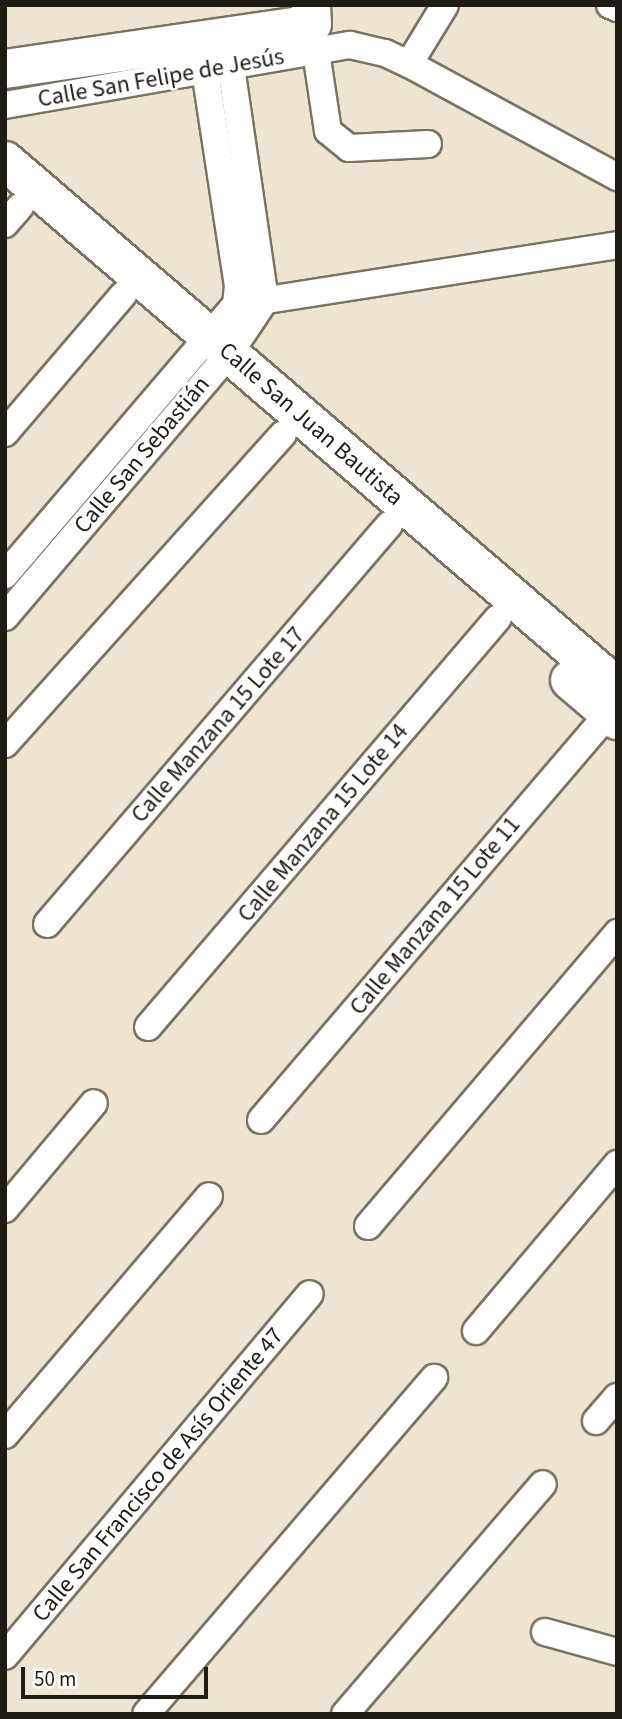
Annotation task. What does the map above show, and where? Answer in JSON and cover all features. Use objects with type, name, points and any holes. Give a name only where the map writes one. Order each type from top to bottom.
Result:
[{"type":"main road","name":"Calle San Felipe de Jesús","points":[[5,69],[215,55],[313,26]]},
{"type":"main road","name":"Calle San Juan Bautista","points":[[5,161],[209,354],[614,707]]},
{"type":"main road","name":"Calle San Juan Bautista","points":[[10,209],[123,295],[209,354],[283,435],[498,618],[614,707]]},
{"type":"street","points":[[409,64],[445,5]]},
{"type":"street","points":[[610,5],[617,8]]},
{"type":"street","points":[[313,26],[349,45],[385,52],[617,177]]},
{"type":"street","points":[[313,26],[328,131],[349,148],[428,144]]},
{"type":"street","points":[[215,55],[265,300]]},
{"type":"street","points":[[215,55],[238,286],[236,305],[617,245]]},
{"type":"street","name":"Calle San Felipe de Jesús","points":[[5,105],[215,55]]},
{"type":"street","points":[[5,433],[123,295]]},
{"type":"street","name":"Calle San Sebastián","points":[[5,575],[209,354],[265,300]]},
{"type":"street","name":"Calle San Sebastián","points":[[5,617],[209,354],[236,305]]},
{"type":"street","points":[[5,744],[283,435]]},
{"type":"street","name":"Calle Manzana 15 Lote 17","points":[[47,924],[389,525]]},
{"type":"street","name":"Calle Manzana 15 Lote 14","points":[[148,1027],[498,618]]},
{"type":"street","name":"Calle Manzana 15 Lote 11","points":[[261,1120],[614,707]]},
{"type":"street","points":[[368,1226],[617,933]]},
{"type":"street","points":[[5,1209],[94,1103]]},
{"type":"street","points":[[476,1331],[617,1164]]},
{"type":"street","points":[[5,1435],[209,1196]]},
{"type":"street","name":"Calle San Francisco de Asís Oriente 47","points":[[5,1656],[310,1294]]},
{"type":"street","points":[[146,1714],[434,1378]]},
{"type":"street","points":[[596,1422],[617,1396]]},
{"type":"street","points":[[345,1714],[543,1484]]},
{"type":"street","points":[[545,1632],[617,1652]]}]
